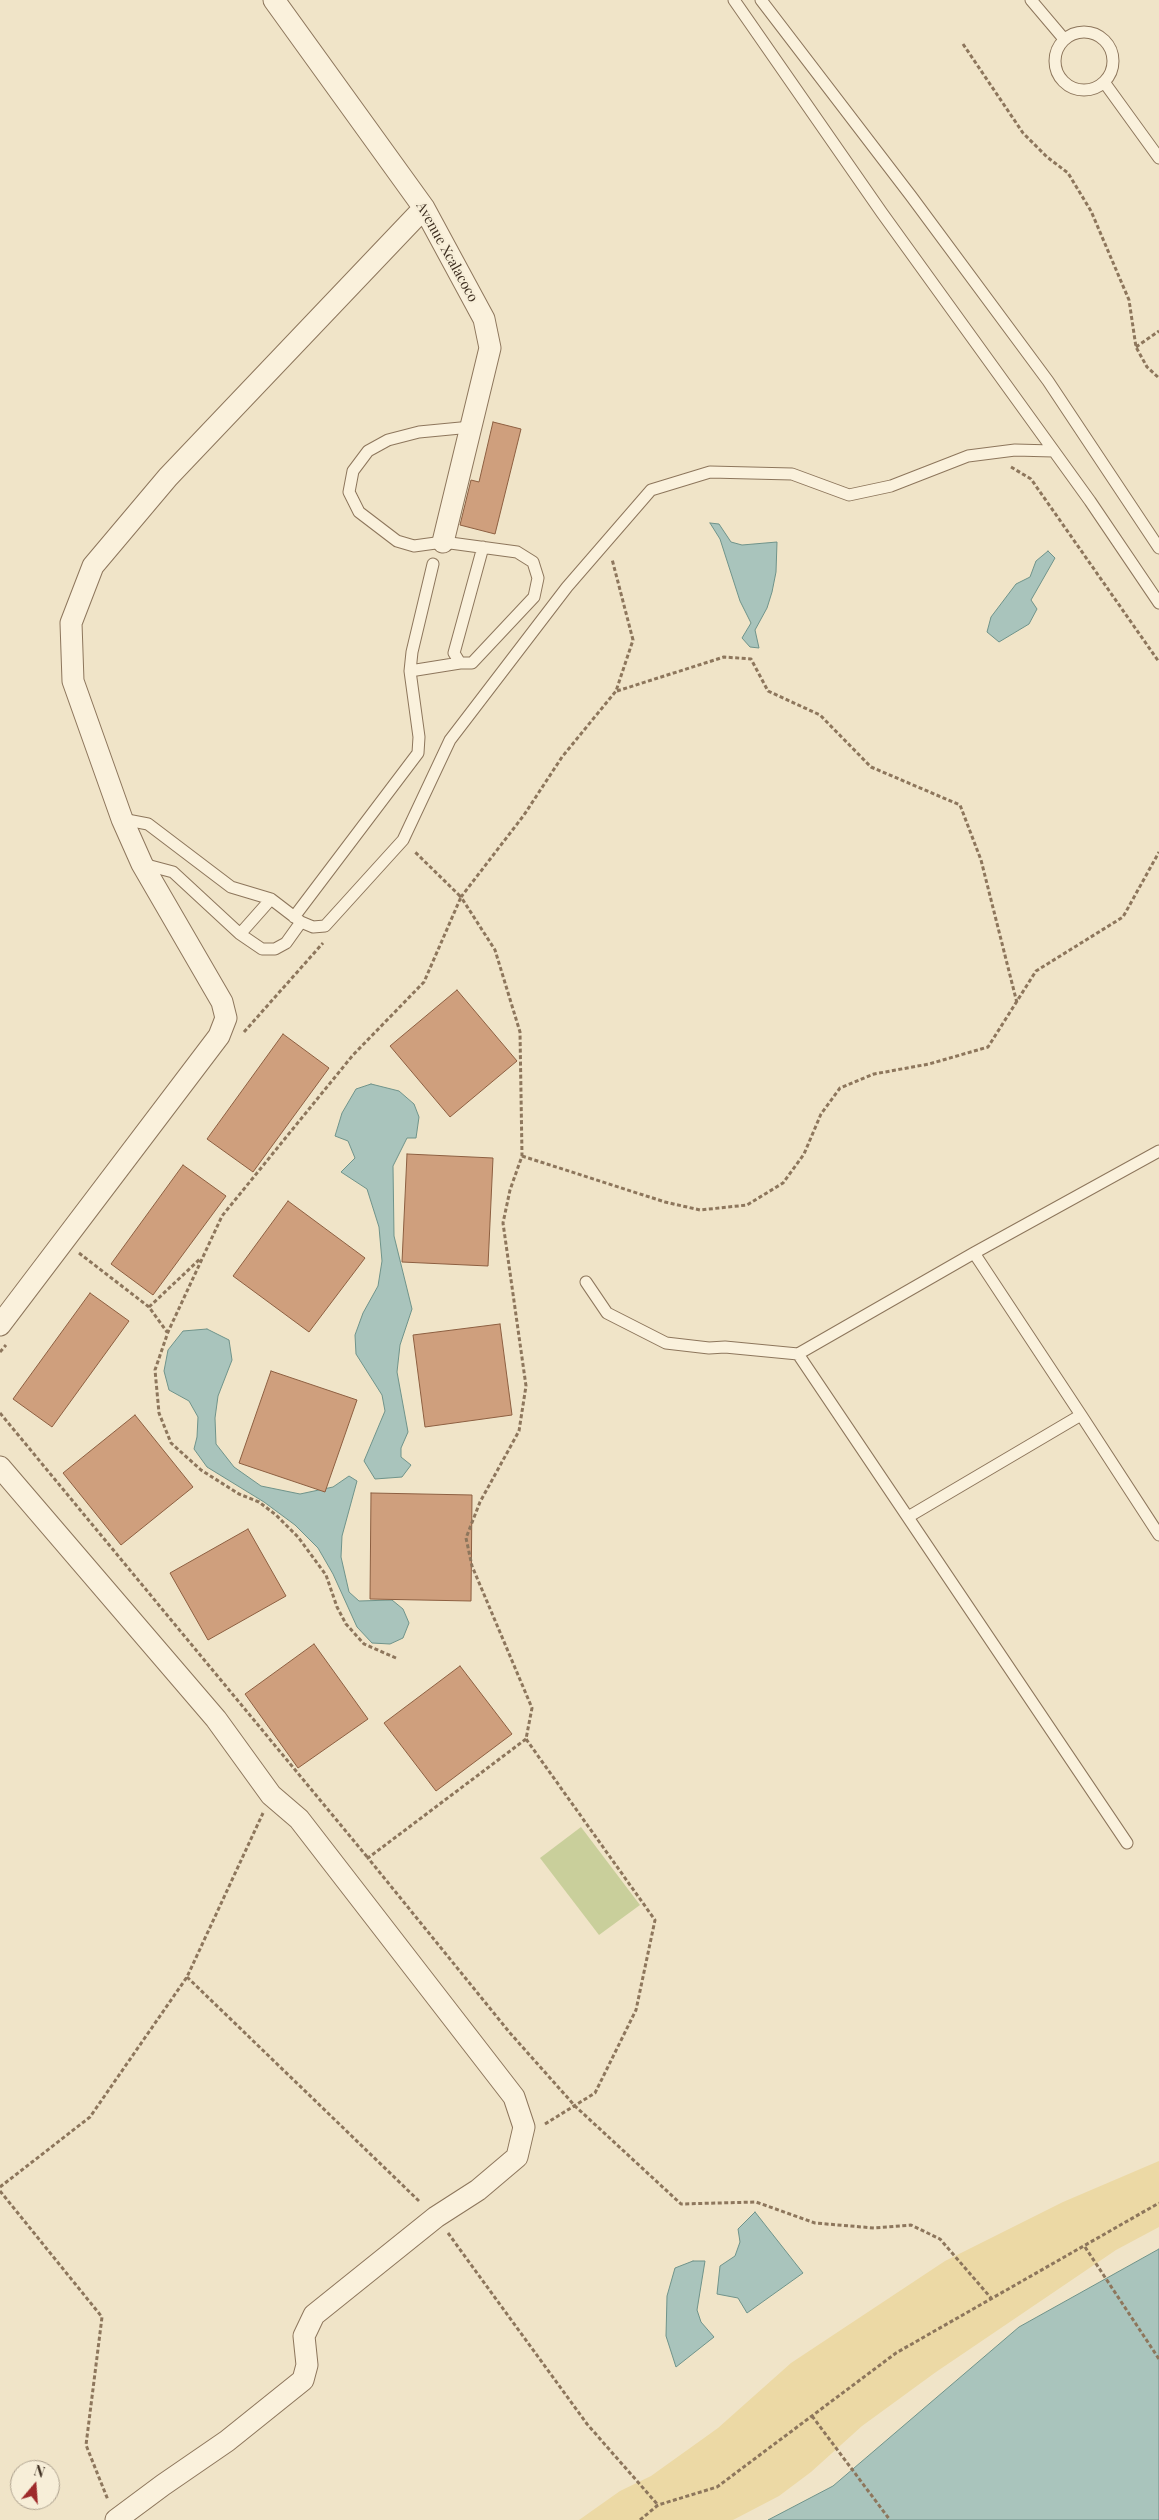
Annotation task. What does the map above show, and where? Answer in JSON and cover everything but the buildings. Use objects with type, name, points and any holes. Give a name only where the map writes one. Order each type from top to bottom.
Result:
[{"type":"street","name":"Avenue Xcalacoco","points":[[274,0],[424,208],[484,319],[490,348],[443,542]]},
{"type":"street","points":[[0,1324],[219,1036],[226,1018],[222,1002],[142,864],[122,819],[73,680],[71,623],[93,566],[168,477],[424,208]]},
{"type":"street","points":[[0,1467],[216,1719],[272,1794],[299,1819],[514,2097],[524,2127],[517,2157],[478,2190],[436,2217],[314,2315],[304,2336],[307,2365],[302,2380],[227,2441],[116,2520]]},
{"type":"lane","points":[[734,0],[1159,603]]},
{"type":"lane","points":[[761,0],[911,196],[1042,374],[1159,548]]},
{"type":"lane","points":[[1031,0],[1064,39]]},
{"type":"lane","points":[[1080,32],[1098,35],[1106,40],[1111,48],[1113,66],[1104,82],[1097,87],[1079,89],[1062,81],[1057,73],[1055,55],[1064,39],[1080,32]]},
{"type":"lane","points":[[1104,82],[1159,158]]},
{"type":"lane","points":[[410,671],[460,663],[472,663],[534,597],[538,578],[532,562],[517,552],[443,542],[414,546],[397,541],[358,512],[349,492],[353,471],[368,451],[388,440],[419,432],[471,427]]},
{"type":"lane","points":[[122,819],[148,824],[231,887],[271,899],[298,919],[313,927],[325,926],[403,840],[450,740],[567,587],[651,490],[710,472],[792,474],[849,495],[891,486],[968,456],[1015,450],[1053,451]]},
{"type":"lane","points":[[460,663],[454,653],[483,547]]},
{"type":"lane","points":[[142,864],[174,872],[240,934],[262,949],[275,950],[286,943],[298,919],[418,753],[419,737],[410,671],[412,652],[432,564]]},
{"type":"lane","points":[[240,934],[271,899]]},
{"type":"lane","points":[[586,1282],[607,1313],[666,1342],[709,1348],[725,1347],[798,1354],[974,1253],[1159,1151]]},
{"type":"lane","points":[[974,1253],[1159,1535]]},
{"type":"lane","points":[[798,1354],[1127,1843]]},
{"type":"lane","points":[[908,1517],[1081,1415]]},
{"type":"path","points":[[963,44],[1023,133],[1047,157],[1068,173],[1091,211],[1128,300],[1136,347],[1147,367],[1159,378]]},
{"type":"path","points":[[1136,347],[1159,331]]},
{"type":"path","points":[[1009,466],[1031,479],[1159,662]]},
{"type":"path","points":[[396,1658],[364,1644],[346,1624],[337,1607],[326,1575],[298,1537],[276,1515],[259,1502],[239,1494],[200,1470],[172,1442],[158,1413],[155,1370],[168,1332],[222,1216],[352,1055],[424,982],[461,896],[524,815],[562,757],[616,691],[633,640],[612,557]]},
{"type":"path","points":[[616,691],[724,657],[751,659],[768,691],[820,715],[871,767],[960,805],[981,860],[1017,1003]]},
{"type":"path","points":[[368,1858],[526,1738],[532,1708],[472,1566],[466,1538],[480,1502],[519,1431],[526,1386],[503,1223],[510,1190],[522,1156],[520,1032],[495,950],[461,896],[409,845]]},
{"type":"path","points":[[522,1156],[700,1210],[747,1206],[783,1183],[804,1154],[821,1114],[840,1088],[874,1074],[929,1064],[988,1047],[1036,971],[1123,917],[1159,852]]},
{"type":"path","points":[[76,1251],[149,1307],[168,1332]]},
{"type":"path","points":[[149,1307],[203,1257]]},
{"type":"path","points":[[0,1413],[368,1858],[510,2033],[575,2106],[681,2204],[756,2202],[815,2223],[874,2228],[911,2225],[940,2239],[991,2298]]},
{"type":"path","points":[[524,2127],[549,2123],[595,2094],[636,2010],[655,1920],[526,1738]]},
{"type":"path","points":[[0,2187],[90,2117],[187,1978],[272,1794]]},
{"type":"path","points":[[187,1978],[436,2217],[587,2424],[658,2505]]},
{"type":"path","points":[[0,2191],[102,2317],[86,2445],[116,2520]]},
{"type":"path","points":[[640,2520],[658,2505],[717,2487],[896,2353],[1085,2247],[1159,2203]]},
{"type":"path","points":[[1085,2247],[1159,2359]]},
{"type":"path","points":[[812,2416],[890,2520]]},
{"type":"green space","points":[[581,1827],[640,1905],[599,1935],[540,1858]]},
{"type":"sand","points":[[1159,2161],[1159,2227],[1116,2250],[936,2372],[862,2426],[811,2472],[779,2496],[733,2520],[579,2520],[620,2491],[651,2476],[718,2428],[791,2363],[945,2261],[1063,2202]]},
{"type":"water","points":[[710,523],[719,524],[731,542],[742,545],[777,542],[776,572],[772,592],[767,608],[755,630],[759,648],[750,647],[742,638],[751,623],[740,601],[720,539]]},
{"type":"water","points":[[1048,551],[1055,558],[1031,600],[1037,609],[1029,624],[999,642],[987,632],[991,617],[1016,584],[1030,577],[1036,561]]},
{"type":"water","points":[[371,1084],[399,1091],[414,1104],[419,1117],[416,1138],[407,1138],[393,1166],[394,1236],[412,1309],[400,1345],[397,1372],[408,1432],[401,1448],[401,1457],[411,1465],[402,1477],[375,1479],[364,1461],[385,1411],[382,1395],[356,1354],[355,1335],[363,1313],[378,1286],[382,1261],[379,1227],[367,1189],[341,1172],[355,1158],[348,1141],[335,1136],[342,1113],[356,1089]]},
{"type":"water","points":[[207,1329],[229,1340],[232,1360],[218,1396],[215,1418],[216,1444],[234,1467],[261,1486],[300,1494],[333,1487],[349,1476],[357,1481],[342,1536],[341,1557],[349,1592],[359,1601],[392,1600],[403,1609],[409,1623],[403,1638],[390,1644],[372,1643],[357,1627],[333,1574],[318,1548],[295,1525],[264,1502],[207,1467],[194,1449],[198,1417],[189,1401],[169,1390],[164,1371],[168,1350],[183,1331]]},
{"type":"water","points":[[755,2212],[803,2273],[747,2313],[738,2298],[717,2294],[720,2266],[735,2256],[740,2242],[738,2229]]},
{"type":"water","points":[[1159,2249],[1159,2520],[768,2520],[833,2486],[1019,2327]]},
{"type":"water","points":[[693,2261],[705,2261],[697,2310],[701,2322],[714,2337],[676,2367],[666,2336],[667,2296],[675,2268]]}]
